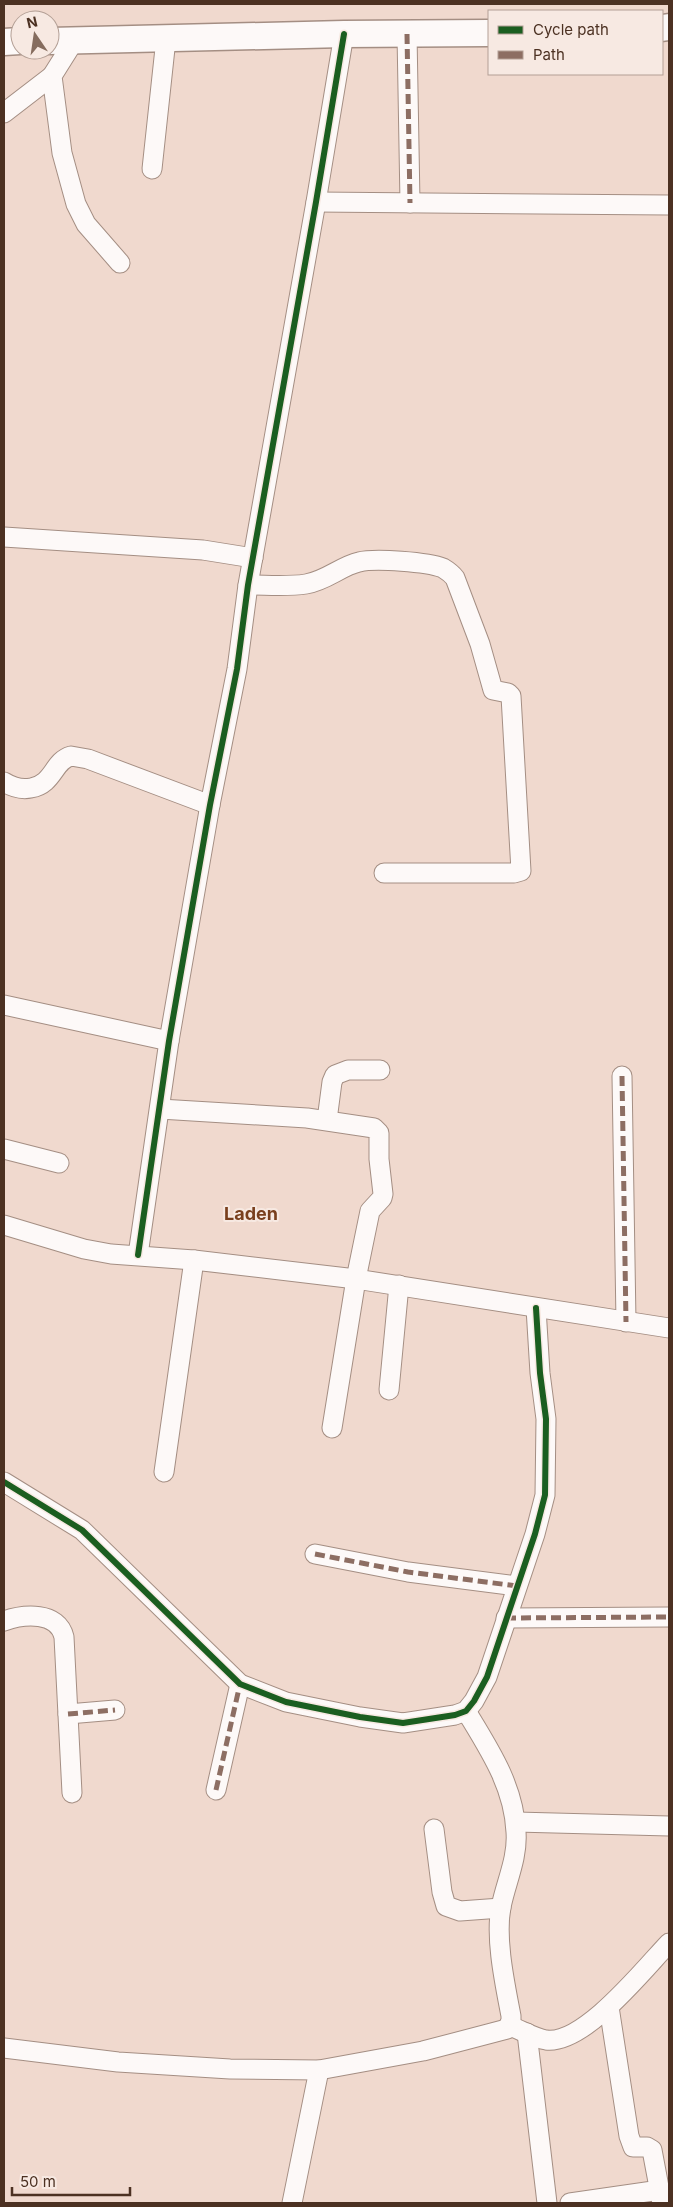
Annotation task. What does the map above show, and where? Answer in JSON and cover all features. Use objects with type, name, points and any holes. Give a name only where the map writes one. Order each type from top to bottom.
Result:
[{"type":"main road","points":[[62,41],[344,34],[488,33]]},
{"type":"street","points":[[138,1255],[169,1040],[210,805],[237,669],[248,585],[344,34]]},
{"type":"street","points":[[407,34],[410,203]]},
{"type":"street","points":[[152,169],[166,39]]},
{"type":"street","points":[[62,41],[52,76],[62,154],[76,204],[86,224],[120,263]]},
{"type":"street","points":[[4,113],[52,76]]},
{"type":"street","points":[[316,202],[669,205]]},
{"type":"street","points":[[4,537],[203,550],[254,558]]},
{"type":"street","points":[[248,585],[306,584],[320,580],[354,563],[368,561],[385,560],[441,567],[450,572],[455,578],[480,644],[493,690],[508,693],[511,696],[521,871],[514,874],[384,873]]},
{"type":"street","points":[[4,782],[10,786],[26,789],[44,784],[62,761],[71,756],[88,759],[210,805]]},
{"type":"street","points":[[4,1006],[169,1040]]},
{"type":"street","points":[[327,1120],[332,1082],[335,1075],[348,1070],[380,1070]]},
{"type":"street","points":[[622,1076],[626,1322]]},
{"type":"street","points":[[160,1109],[327,1120],[374,1128],[380,1136],[379,1159],[383,1194],[370,1210],[356,1279],[332,1428]]},
{"type":"street","points":[[4,1149],[59,1163]]},
{"type":"street","points":[[4,1225],[84,1249],[111,1254],[194,1260],[356,1279],[669,1328]]},
{"type":"street","points":[[164,1472],[194,1260]]},
{"type":"street","points":[[389,1390],[399,1286]]},
{"type":"street","points":[[4,1482],[82,1530],[240,1684],[286,1702],[360,1717],[403,1723],[455,1715],[466,1711],[474,1701],[487,1676],[535,1534],[545,1495],[546,1419],[540,1373],[536,1308]]},
{"type":"street","points":[[315,1554],[408,1572],[517,1586]]},
{"type":"street","points":[[4,1621],[37,1616],[50,1619],[61,1629],[64,1637],[72,1793]]},
{"type":"street","points":[[506,1618],[669,1617]]},
{"type":"street","points":[[216,1790],[240,1684]]},
{"type":"street","points":[[68,1714],[115,1710]]},
{"type":"street","points":[[466,1711],[504,1776],[516,1822],[517,1835],[513,1862],[500,1908],[500,1943],[504,1982],[511,2016],[510,2026]]},
{"type":"street","points":[[516,1822],[669,1826]]},
{"type":"street","points":[[434,1829],[442,1892],[446,1906],[460,1911],[500,1908]]},
{"type":"street","points":[[510,2026],[546,2040],[567,2036],[609,2006],[669,1943]]},
{"type":"street","points":[[570,2203],[661,2196],[652,2150],[647,2147],[633,2147],[629,2136],[609,2006]]},
{"type":"street","points":[[4,2048],[118,2062],[230,2070],[319,2070],[423,2051],[502,2031],[510,2026]]},
{"type":"street","points":[[527,2033],[547,2203]]},
{"type":"street","points":[[292,2203],[319,2070]]},
{"type":"marked path","points":[[407,34],[410,203]]},
{"type":"marked path","points":[[622,1076],[626,1322]]},
{"type":"marked path","points":[[315,1554],[408,1572],[517,1586]]},
{"type":"marked path","points":[[506,1618],[669,1617]]},
{"type":"marked path","points":[[216,1790],[240,1684]]},
{"type":"marked path","points":[[68,1714],[115,1710]]},
{"type":"cycle path","points":[[138,1255],[169,1041],[210,805],[237,669],[248,585],[344,34]]},
{"type":"cycle path","points":[[4,1482],[82,1530],[240,1684],[286,1702],[360,1717],[403,1723],[455,1715],[466,1711],[474,1701],[487,1677],[535,1534],[545,1495],[546,1419],[540,1373],[536,1308]]},
{"type":"district","name":"Laden","points":[[251,1213]]}]
